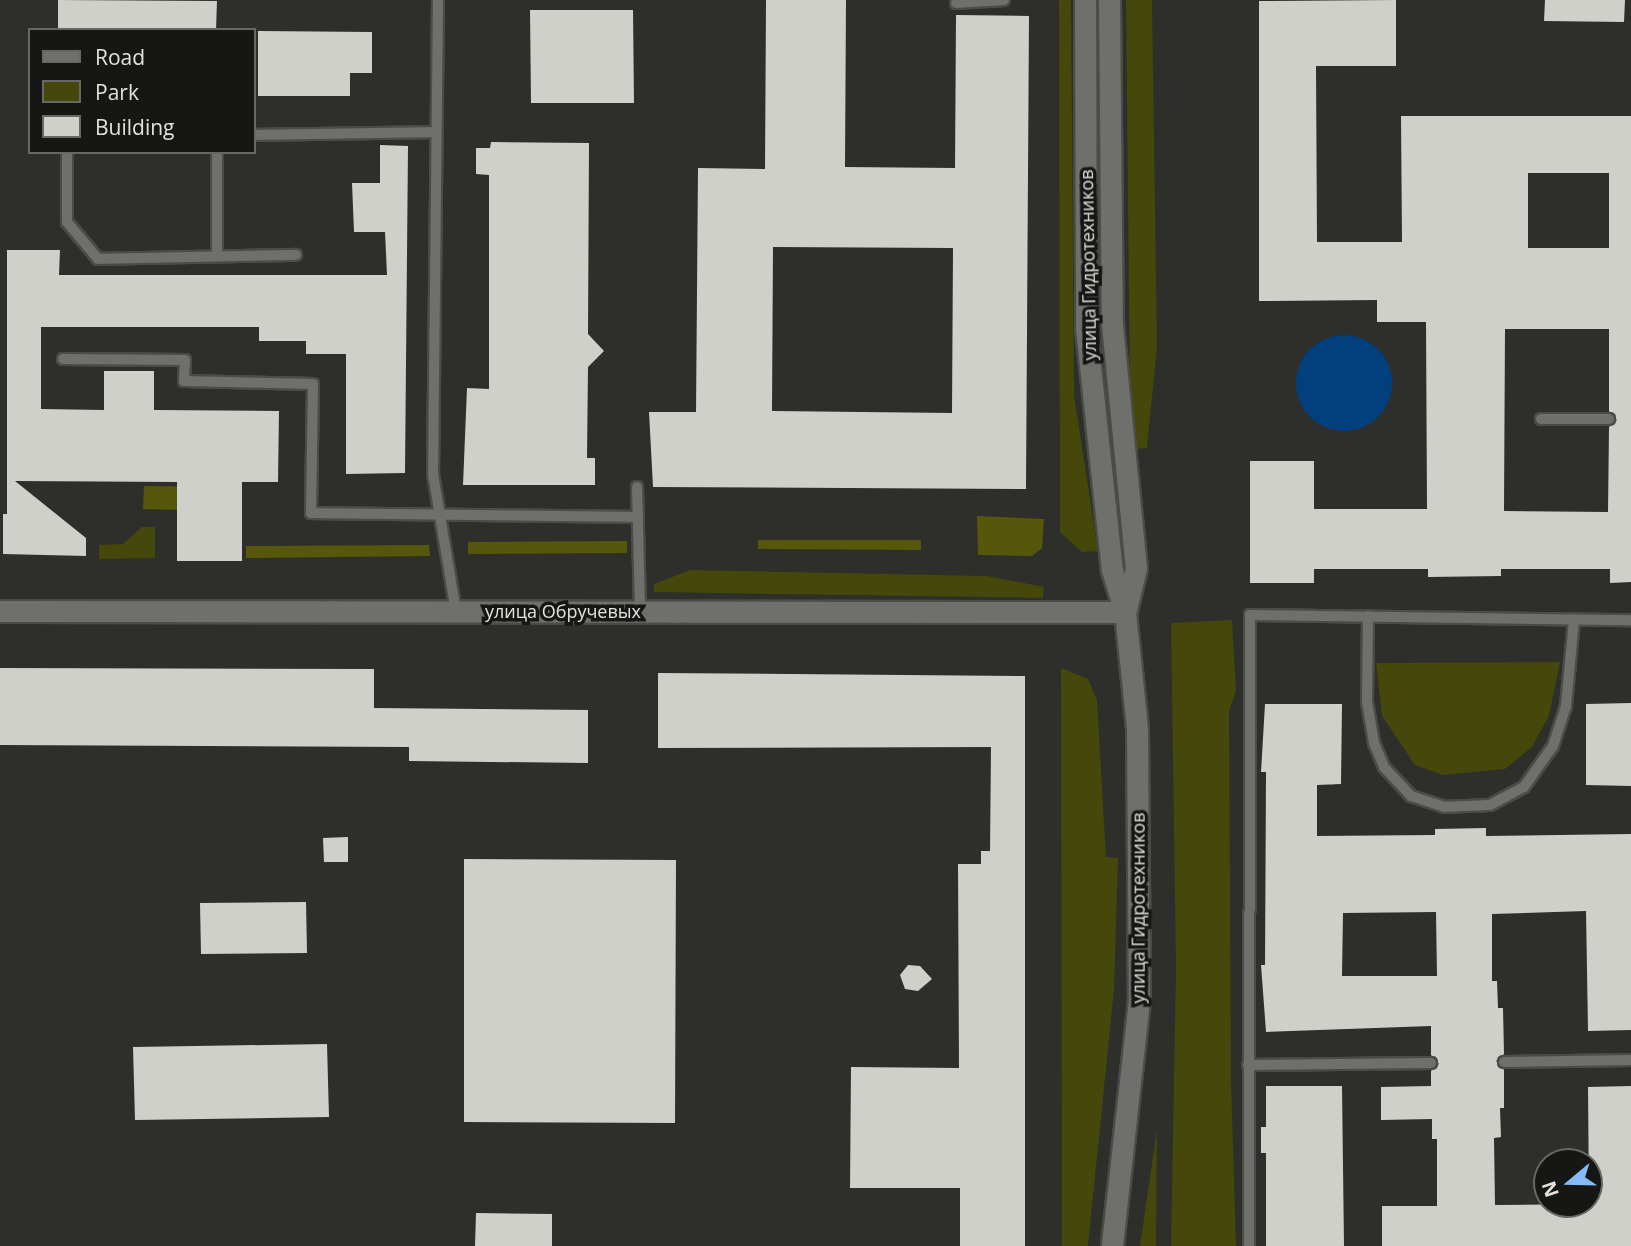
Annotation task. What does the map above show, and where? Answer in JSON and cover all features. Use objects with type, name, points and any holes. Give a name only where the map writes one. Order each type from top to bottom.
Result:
[{"type":"street","name":"улица Гидротехников","points":[[1085,0],[1086,328],[1112,570],[1125,612],[1137,729],[1141,947],[1112,1246]]},
{"type":"street","name":"улица Гидротехников","points":[[1109,0],[1112,324],[1136,568],[1125,612]]},
{"type":"street","name":"улица Обручевых","points":[[0,611],[1125,612]]},
{"type":"lane","points":[[438,0],[433,474],[456,611]]},
{"type":"lane","points":[[956,3],[1004,0]]},
{"type":"lane","points":[[256,135],[436,132]]},
{"type":"lane","points":[[67,154],[67,222],[98,260],[296,255]]},
{"type":"lane","points":[[217,154],[217,256]]},
{"type":"lane","points":[[63,359],[185,359],[184,381],[313,384],[311,513],[638,517]]},
{"type":"lane","points":[[1541,419],[1609,418]]},
{"type":"lane","points":[[638,487],[640,610]]},
{"type":"lane","points":[[1249,1246],[1250,615],[1631,620]]},
{"type":"lane","points":[[1368,616],[1367,702],[1374,743],[1384,768],[1411,796],[1444,807],[1490,805],[1524,787],[1553,746],[1566,706],[1574,619]]},
{"type":"lane","points":[[1504,1062],[1631,1060]]},
{"type":"lane","points":[[1248,1065],[1431,1063]]},
{"type":"green space","points":[[1059,0],[1071,0],[1074,395],[1098,551],[1082,552],[1060,532]]},
{"type":"green space","points":[[1126,0],[1152,0],[1157,348],[1147,448],[1135,449],[1130,401]]},
{"type":"green space","points":[[142,527],[155,527],[155,558],[99,559],[99,545],[123,544]]},
{"type":"green space","points":[[690,570],[987,576],[1044,587],[1043,598],[654,592],[654,584]]},
{"type":"green space","points":[[1232,620],[1236,691],[1229,711],[1231,1081],[1236,1246],[1171,1246],[1176,967],[1171,623]]},
{"type":"green space","points":[[1560,662],[1549,716],[1532,747],[1505,769],[1443,775],[1415,765],[1382,716],[1376,663]]},
{"type":"green space","points":[[1061,668],[1088,679],[1097,700],[1106,857],[1118,858],[1114,989],[1088,1246],[1062,1246]]},
{"type":"green space","points":[[1157,1129],[1156,1246],[1140,1246]]},
{"type":"shaded area","points":[[144,486],[223,487],[222,511],[143,509]]},
{"type":"shaded area","points":[[977,516],[1044,519],[1042,548],[1032,556],[978,555]]},
{"type":"shaded area","points":[[758,540],[921,540],[921,550],[758,549]]},
{"type":"shaded area","points":[[627,541],[627,553],[468,554],[468,542]]},
{"type":"shaded area","points":[[429,545],[430,556],[246,558],[246,546]]},
{"type":"water","points":[[1344,335],[1362,339],[1378,349],[1388,365],[1392,383],[1388,401],[1378,417],[1362,427],[1344,431],[1326,427],[1310,417],[1300,401],[1296,383],[1300,365],[1310,349],[1326,339]]},
{"type":"building","points":[[58,0],[217,1],[216,28],[58,28]]},
{"type":"building","points":[[766,0],[846,0],[845,167],[955,168],[956,15],[1029,16],[1026,489],[653,487],[649,412],[696,412],[698,168],[765,169]],"holes":[[[773,247],[953,248],[952,413],[772,411]]]},
{"type":"building","points":[[1396,0],[1396,66],[1316,66],[1317,242],[1402,242],[1401,116],[1631,116],[1631,582],[1610,583],[1610,569],[1501,569],[1501,576],[1428,577],[1428,569],[1314,569],[1314,583],[1250,583],[1250,461],[1314,461],[1314,509],[1427,509],[1426,322],[1377,322],[1377,300],[1259,301],[1259,1]],"holes":[[[1528,173],[1609,173],[1609,248],[1528,248]],[[1505,329],[1609,329],[1609,411],[1617,420],[1609,427],[1608,512],[1504,511]]]},
{"type":"building","points":[[1545,0],[1625,0],[1624,22],[1544,21]]},
{"type":"building","points":[[530,10],[633,10],[634,103],[531,103]]},
{"type":"building","points":[[258,31],[372,32],[372,73],[350,73],[350,96],[258,96]]},
{"type":"building","points":[[491,142],[589,143],[588,334],[604,351],[588,367],[587,458],[595,458],[595,485],[463,485],[467,388],[489,389],[489,175],[476,174],[476,148],[490,148]]},
{"type":"building","points":[[380,145],[408,146],[405,473],[346,474],[346,354],[306,354],[306,341],[259,341],[259,327],[41,327],[41,409],[104,410],[104,371],[154,371],[154,410],[279,411],[278,482],[242,482],[242,561],[177,561],[177,482],[15,481],[86,538],[86,556],[3,554],[3,514],[7,514],[7,250],[60,250],[59,275],[387,275],[385,232],[354,232],[352,183],[380,183]]},
{"type":"building","points":[[0,668],[374,669],[374,708],[588,710],[588,763],[409,761],[409,747],[0,745]]},
{"type":"building","points":[[658,673],[1025,676],[1025,1246],[960,1246],[960,1188],[850,1188],[851,1067],[959,1068],[958,864],[981,864],[981,851],[990,851],[991,747],[658,748]]},
{"type":"building","points":[[1631,703],[1631,786],[1586,785],[1586,704]]},
{"type":"building","points":[[1265,704],[1342,704],[1341,784],[1317,785],[1317,836],[1435,835],[1435,829],[1486,828],[1486,836],[1631,834],[1631,1030],[1588,1031],[1586,911],[1492,914],[1492,981],[1497,981],[1498,1008],[1503,1008],[1504,1054],[1496,1061],[1504,1070],[1504,1108],[1500,1108],[1501,1137],[1494,1138],[1495,1205],[1533,1205],[1533,1218],[1603,1218],[1603,1148],[1589,1148],[1588,1087],[1631,1086],[1631,1246],[1382,1246],[1382,1206],[1437,1206],[1437,1139],[1432,1139],[1432,1119],[1381,1120],[1381,1087],[1431,1086],[1431,1071],[1439,1064],[1431,1055],[1431,1026],[1266,1032],[1261,965],[1265,965],[1266,772],[1261,772]],"holes":[[[1436,912],[1437,976],[1342,976],[1343,913]]]},
{"type":"building","points":[[348,837],[348,862],[324,862],[323,838]]},
{"type":"building","points":[[464,859],[676,860],[675,1123],[464,1122]]},
{"type":"building","points":[[306,902],[307,953],[201,954],[200,903]]},
{"type":"building","points":[[908,965],[920,966],[932,979],[918,991],[905,989],[900,975]]},
{"type":"building","points":[[327,1044],[329,1117],[135,1120],[133,1047]]},
{"type":"building","points":[[1266,1086],[1342,1086],[1344,1246],[1266,1246],[1266,1153],[1261,1153],[1261,1127],[1266,1127]]},
{"type":"building","points":[[476,1213],[552,1214],[552,1246],[475,1246]]}]
